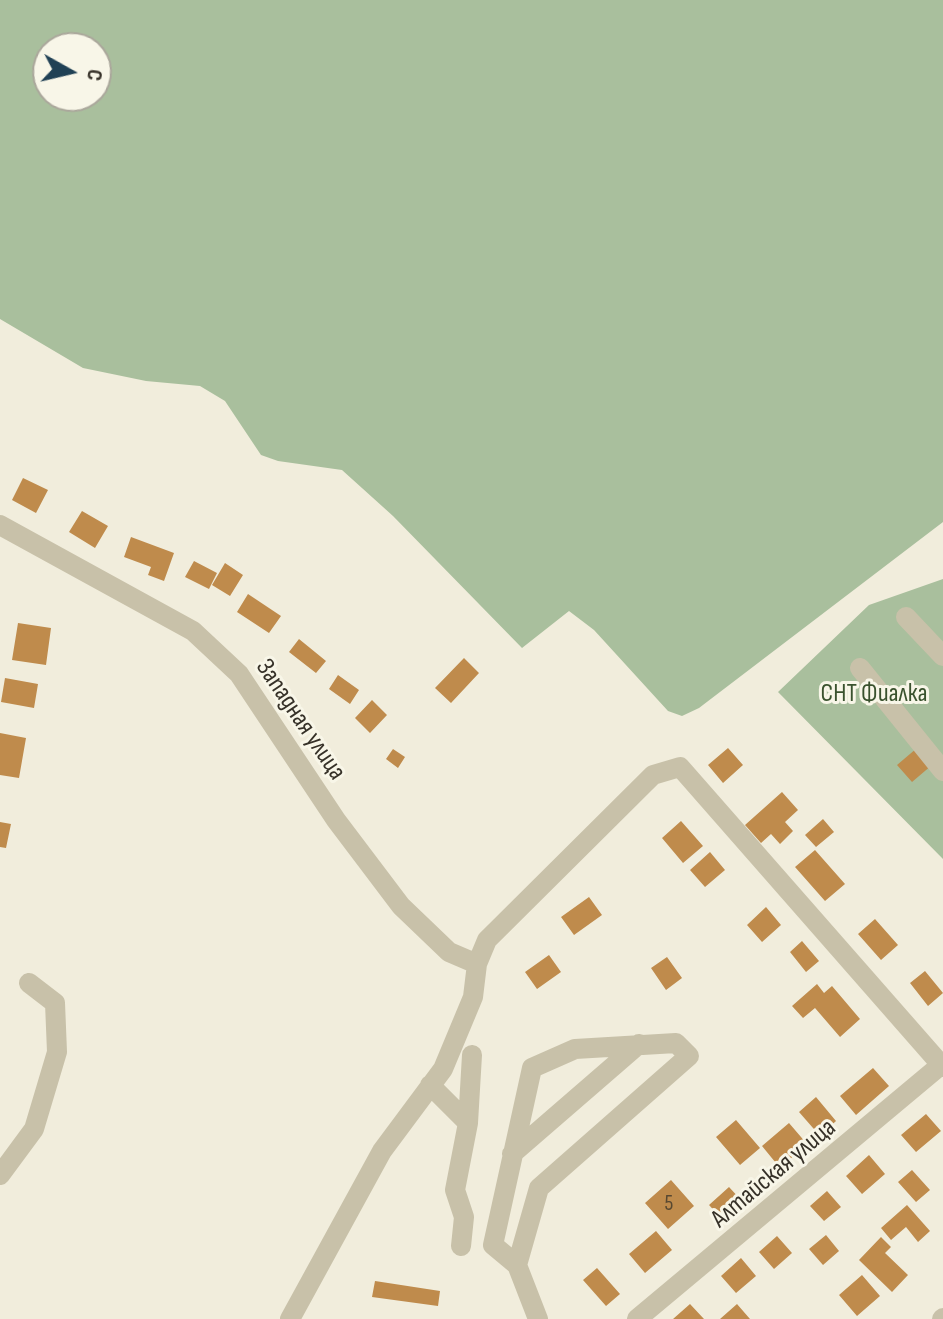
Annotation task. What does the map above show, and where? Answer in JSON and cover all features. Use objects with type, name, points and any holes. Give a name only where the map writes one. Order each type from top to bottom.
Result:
[{"type":"street","name":"Западная улица","points":[[0,525],[193,631],[239,674],[364,859],[401,906],[456,955],[477,964]]},
{"type":"street","points":[[906,617],[943,656]]},
{"type":"street","points":[[860,668],[943,771]]},
{"type":"street","points":[[474,990],[456,955],[487,940],[653,775],[680,767],[942,1066]]},
{"type":"street","points":[[290,1319],[382,1151],[443,1069],[474,990],[477,964],[487,940]]},
{"type":"street","points":[[0,1175],[34,1129],[57,1052],[55,1003],[29,983]]},
{"type":"street","points":[[517,1265],[539,1188],[689,1056],[676,1043],[575,1049],[532,1068],[493,1245],[517,1265],[538,1319]]},
{"type":"street","points":[[512,1154],[639,1044]]},
{"type":"street","points":[[461,1246],[464,1217],[455,1190],[468,1123],[472,1055]]},
{"type":"street","name":"Алтайская улица","points":[[637,1319],[942,1066]]},
{"type":"street","points":[[430,1085],[468,1123]]},
{"type":"green space","points":[[0,0],[943,0],[943,522],[699,708],[682,716],[668,711],[594,630],[569,611],[522,648],[393,516],[342,470],[278,461],[261,455],[225,401],[200,386],[146,381],[83,368],[0,319]]},
{"type":"green space","name":"СНТ Фиалка","points":[[943,579],[943,859],[778,692],[869,605]]},
{"type":"building","points":[[23,478],[48,490],[36,513],[12,500]]},
{"type":"building","points":[[82,511],[108,526],[95,548],[69,532]]},
{"type":"building","points":[[131,537],[174,553],[164,581],[148,575],[151,567],[124,557]]},
{"type":"building","points":[[194,561],[217,573],[209,589],[185,577]]},
{"type":"building","points":[[225,563],[243,575],[230,596],[212,585]]},
{"type":"building","points":[[248,594],[281,616],[269,633],[237,612]]},
{"type":"building","points":[[18,623],[51,628],[46,665],[12,660]]},
{"type":"building","points":[[299,639],[326,661],[316,673],[289,652]]},
{"type":"building","points":[[464,658],[479,673],[451,703],[435,688]]},
{"type":"building","points":[[338,675],[359,690],[350,704],[329,689]]},
{"type":"building","points":[[5,678],[38,684],[34,708],[1,702]]},
{"type":"building","points":[[372,700],[387,715],[370,733],[355,718]]},
{"type":"building","points":[[0,733],[26,738],[19,778],[0,775]]},
{"type":"building","points":[[728,748],[743,765],[723,783],[708,765]]},
{"type":"building","points":[[917,748],[932,765],[912,782],[897,765]]},
{"type":"building","points":[[393,749],[405,757],[398,768],[386,759]]},
{"type":"building","points":[[782,792],[798,810],[785,822],[793,831],[780,844],[771,834],[761,843],[745,825]]},
{"type":"building","points":[[823,819],[834,832],[816,847],[805,835]]},
{"type":"building","points":[[681,821],[703,846],[683,863],[662,838]]},
{"type":"building","points":[[0,822],[11,824],[6,848],[0,847]]},
{"type":"building","points":[[815,850],[845,884],[825,901],[795,867]]},
{"type":"building","points":[[710,852],[725,870],[705,887],[690,870]]},
{"type":"building","points":[[589,897],[602,915],[574,935],[561,917]]},
{"type":"building","points":[[766,907],[781,925],[762,942],[747,925]]},
{"type":"building","points":[[875,919],[898,945],[881,960],[858,934]]},
{"type":"building","points":[[802,941],[819,961],[806,972],[790,952]]},
{"type":"building","points":[[549,955],[561,972],[537,989],[525,972]]},
{"type":"building","points":[[667,957],[682,978],[666,990],[651,968]]},
{"type":"building","points":[[925,971],[943,993],[928,1006],[910,983]]},
{"type":"building","points":[[817,984],[824,993],[832,986],[860,1019],[840,1037],[815,1008],[803,1018],[792,1006]]},
{"type":"building","points":[[873,1068],[889,1086],[856,1115],[840,1096]]},
{"type":"building","points":[[816,1097],[836,1121],[820,1136],[799,1112]]},
{"type":"building","points":[[926,1114],[941,1131],[916,1152],[901,1135]]},
{"type":"building","points":[[736,1120],[760,1148],[740,1165],[716,1137]]},
{"type":"building","points":[[789,1123],[807,1144],[780,1168],[762,1146]]},
{"type":"building","points":[[869,1155],[885,1174],[862,1194],[846,1176]]},
{"type":"building","points":[[912,1170],[930,1190],[916,1202],[898,1182]]},
{"type":"building","points":[[671,1180],[694,1206],[668,1229],[645,1203]]},
{"type":"building","points":[[729,1187],[741,1200],[721,1218],[709,1205]]},
{"type":"building","points":[[827,1191],[841,1207],[824,1221],[810,1206]]},
{"type":"building","points":[[907,1205],[930,1231],[918,1242],[906,1227],[891,1240],[881,1228]]},
{"type":"building","points":[[656,1231],[672,1250],[645,1273],[629,1254]]},
{"type":"building","points":[[826,1235],[839,1251],[823,1265],[809,1249]]},
{"type":"building","points":[[777,1236],[792,1253],[774,1269],[759,1252]]},
{"type":"building","points":[[881,1237],[891,1247],[885,1253],[908,1275],[892,1292],[859,1260]]},
{"type":"building","points":[[741,1258],[756,1276],[736,1293],[721,1276]]},
{"type":"building","points":[[597,1268],[620,1294],[606,1306],[583,1280]]},
{"type":"building","points":[[862,1275],[880,1296],[857,1316],[839,1295]]},
{"type":"building","points":[[375,1281],[440,1291],[438,1306],[372,1297]]},
{"type":"building","points":[[690,1304],[704,1319],[673,1319]]},
{"type":"building","points":[[737,1304],[750,1319],[720,1319]]}]
